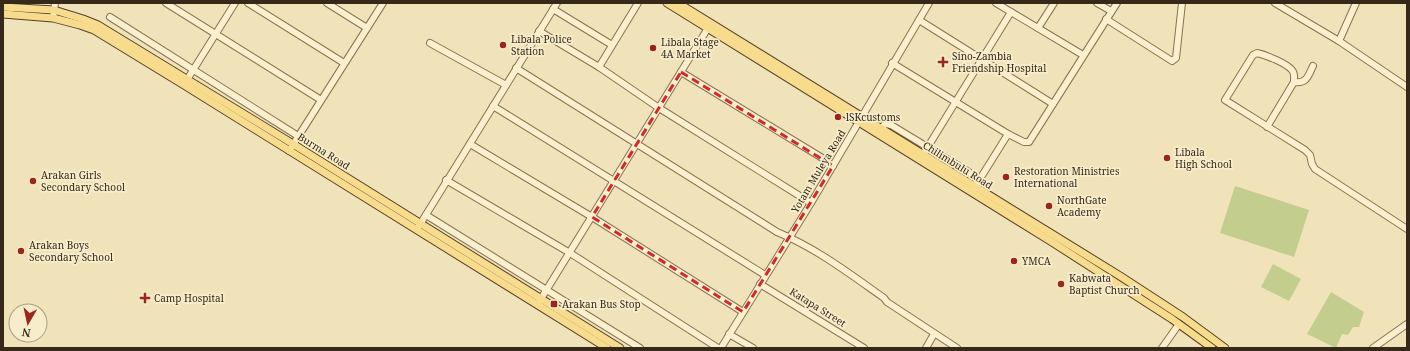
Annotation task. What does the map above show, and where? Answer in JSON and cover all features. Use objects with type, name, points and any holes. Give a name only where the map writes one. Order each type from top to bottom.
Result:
[{"type":"main road","name":"Chilimbulu Road","points":[[667,3],[860,119],[881,128],[921,157]]},
{"type":"main road","name":"Chilimbulu Road","points":[[678,3],[974,190],[1145,292],[1183,317],[1225,348]]},
{"type":"main road","name":"Burma Road","points":[[3,7],[55,6],[98,25],[289,151],[419,226]]},
{"type":"main road","name":"Burma Road","points":[[3,14],[53,18],[94,30],[293,144],[539,302],[607,348]]},
{"type":"main road","name":"Chilimbulu Road","points":[[974,190],[1179,324],[1212,348]]},
{"type":"main road","name":"Burma Road","points":[[539,302],[620,348]]},
{"type":"street","points":[[166,3],[321,100]]},
{"type":"street","points":[[186,82],[235,3]]},
{"type":"street","points":[[248,3],[344,63]]},
{"type":"street","points":[[327,3],[367,28]]},
{"type":"street","points":[[289,151],[382,3]]},
{"type":"street","points":[[419,226],[446,180],[470,144],[557,3]]},
{"type":"street","points":[[599,67],[638,3]]},
{"type":"street","name":"Yotam Muleya Road","points":[[719,348],[811,203],[892,63],[929,3]]},
{"type":"street","points":[[996,3],[1083,55]]},
{"type":"street","points":[[1038,28],[1054,3]]},
{"type":"street","points":[[1097,3],[1111,12]]},
{"type":"street","points":[[892,63],[1008,134],[1024,142],[1029,142],[1117,3]]},
{"type":"street","points":[[1106,19],[1172,61],[1176,58],[1182,3]]},
{"type":"street","points":[[1275,3],[1339,41],[1407,87]]},
{"type":"street","points":[[1339,41],[1356,3]]},
{"type":"street","points":[[53,18],[55,6]]},
{"type":"street","points":[[553,9],[612,45]]},
{"type":"street","points":[[921,157],[928,148],[1011,12]]},
{"type":"street","points":[[110,17],[298,136]]},
{"type":"street","points":[[919,20],[1053,104]]},
{"type":"street","points":[[539,302],[708,28]]},
{"type":"street","points":[[539,31],[599,67],[659,108],[811,203]]},
{"type":"street","points":[[430,42],[506,85]]},
{"type":"street","points":[[1267,126],[1294,82],[1294,76],[1291,69],[1273,59],[1257,53],[1253,55],[1224,100],[1305,150],[1310,155],[1312,164],[1316,169],[1407,229]]},
{"type":"street","points":[[1294,82],[1300,83],[1304,81],[1307,78],[1312,66]]},
{"type":"street","points":[[516,68],[777,232],[790,237],[854,277],[884,298],[887,302],[957,348]]},
{"type":"street","points":[[681,72],[824,159],[833,166]]},
{"type":"street","points":[[493,106],[766,275]]},
{"type":"street","points":[[881,128],[885,124],[891,125],[980,179]]},
{"type":"street","points":[[974,190],[1008,134]]},
{"type":"street","points":[[470,144],[592,217],[743,312]]},
{"type":"street","points":[[446,180],[570,253],[719,348]]},
{"type":"street","points":[[426,215],[640,348]]},
{"type":"street","name":"Katapa Street","points":[[760,284],[864,348]]},
{"type":"street","points":[[1162,348],[1179,324]]},
{"type":"street","points":[[1373,348],[1407,324]]},
{"type":"street","points":[[729,334],[753,348]]},
{"type":"street","points":[[926,348],[934,334]]},
{"type":"highlighted area","points":[[681,72],[833,166],[743,312],[592,217]]},
{"type":"green space","points":[[1235,186],[1309,210],[1294,257],[1220,233]]},
{"type":"green space","points":[[1273,264],[1301,279],[1289,301],[1261,287]]},
{"type":"green space","points":[[1331,292],[1364,312],[1359,327],[1353,327],[1348,335],[1342,334],[1336,348],[1307,334]]},
{"type":"place","name":"Libala Police Station","points":[[503,45]]},
{"type":"place","name":"Libala Stage 4A Market","points":[[653,48]]},
{"type":"place","name":"Sino-Zambia Friendship Hospital","points":[[943,62]]},
{"type":"place","name":"lSKcustoms","points":[[838,117]]},
{"type":"place","name":"Libala High School","points":[[1167,158]]},
{"type":"place","name":"Restoration Ministries International","points":[[1006,177]]},
{"type":"place","name":"Arakan Girls Secondary School","points":[[33,181]]},
{"type":"place","name":"NorthGate Academy","points":[[1049,206]]},
{"type":"place","name":"Arakan Boys Secondary School","points":[[21,251]]},
{"type":"place","name":"YMCA","points":[[1014,261]]},
{"type":"place","name":"Kabwata Baptist Church","points":[[1061,284]]},
{"type":"place","name":"Camp Hospital","points":[[145,298]]},
{"type":"place","name":"Arakan Bus Stop","points":[[554,304]]}]
